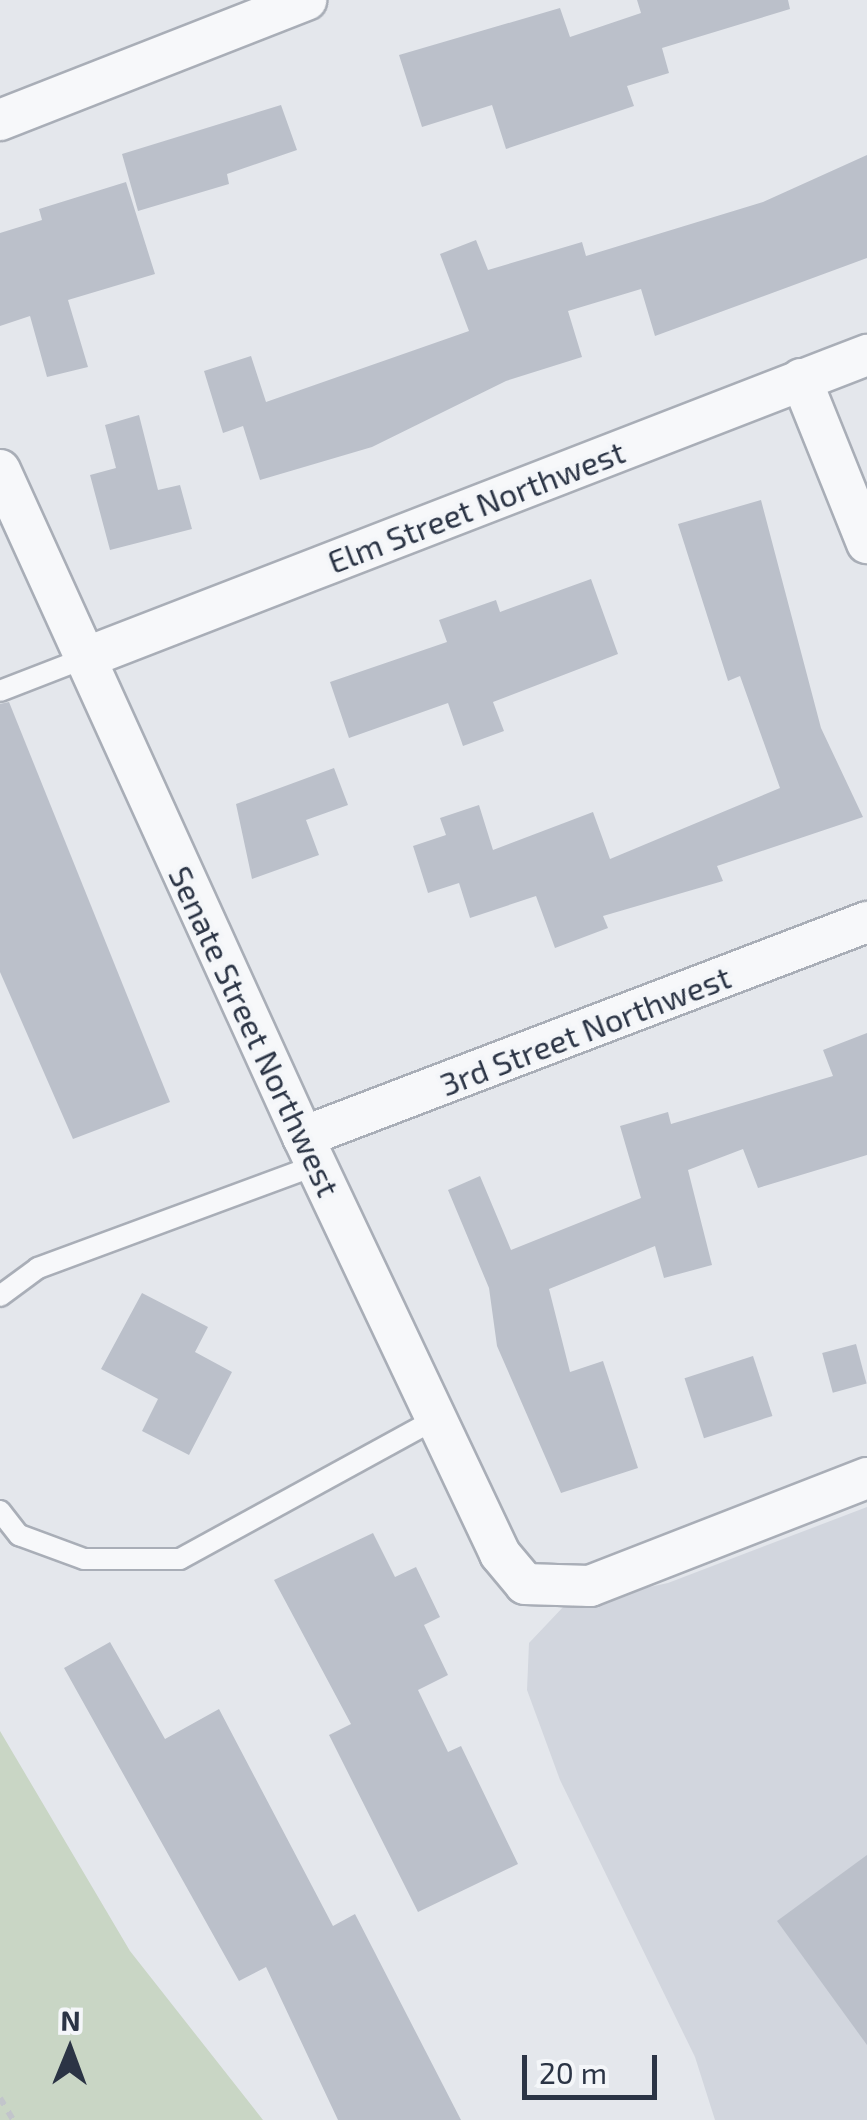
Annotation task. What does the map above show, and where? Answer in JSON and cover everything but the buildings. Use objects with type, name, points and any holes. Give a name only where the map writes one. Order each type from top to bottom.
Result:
[{"type":"street","points":[[0,120],[306,0]]},
{"type":"street","name":"Elm Street Northwest","points":[[85,658],[867,354]]},
{"type":"street","points":[[802,379],[867,544]]},
{"type":"street","name":"Senate Street Northwest","points":[[0,470],[309,1151],[500,1554],[524,1584],[590,1586],[867,1478]]},
{"type":"street","name":"3rd Street Northwest","points":[[309,1151],[867,922]]},
{"type":"lane","points":[[0,691],[85,658]]},
{"type":"lane","points":[[0,1296],[38,1268],[309,1151]]},
{"type":"lane","points":[[0,1511],[20,1536],[84,1559],[180,1559],[436,1419]]},
{"type":"path","points":[[0,2098],[13,2120]]},
{"type":"shaded area","points":[[867,1507],[867,2120],[715,2120],[695,2057],[560,1780],[527,1690],[529,1643],[565,1605],[668,1583]]},
{"type":"green space","points":[[0,1731],[130,1951],[263,2120],[0,2120]]}]
